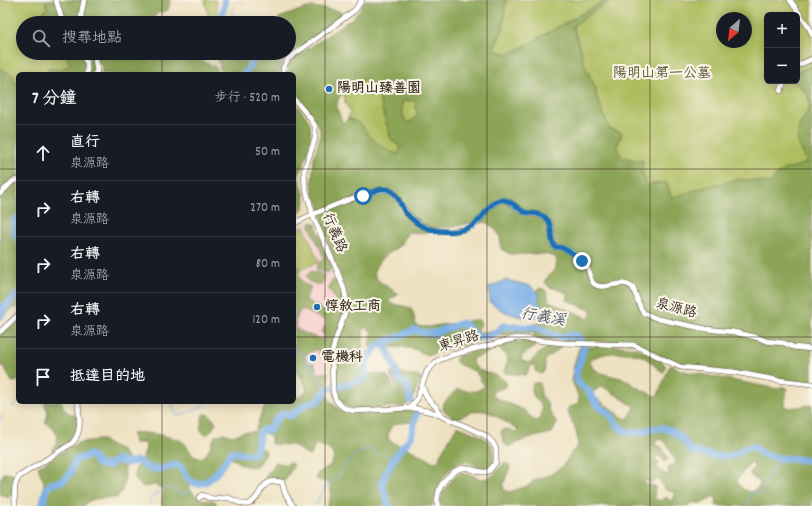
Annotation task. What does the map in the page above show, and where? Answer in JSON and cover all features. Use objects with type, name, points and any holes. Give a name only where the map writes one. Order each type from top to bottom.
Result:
[{"type":"street","points":[[56,0],[62,16]]},
{"type":"street","points":[[81,16],[84,0]]},
{"type":"street","points":[[296,53],[356,10],[362,0]]},
{"type":"street","points":[[790,0],[810,29],[812,35]]},
{"type":"street","points":[[800,65],[812,59]]},
{"type":"street","points":[[86,60],[87,72]]},
{"type":"street","points":[[95,60],[96,72]]},
{"type":"street","points":[[284,72],[283,68],[287,60]]},
{"type":"street","points":[[781,90],[783,84]]},
{"type":"street","name":"行義路","points":[[296,101],[315,126],[315,139],[304,174],[305,186],[314,219],[344,289],[346,298],[345,313],[332,353],[334,382],[333,391],[335,398],[344,408],[354,411],[410,408]]},
{"type":"street","points":[[0,194],[13,181],[16,180]]},
{"type":"street","name":"泉源路","points":[[296,222],[313,214],[377,190],[386,189],[394,193],[407,214],[423,227],[431,230],[461,230],[475,225],[491,206],[498,201],[503,200],[522,211],[545,217],[551,225],[553,245],[575,255],[587,268],[594,284],[602,286],[625,284],[631,286],[635,292],[641,309],[658,319],[706,329],[734,332],[766,341],[784,343],[793,347],[812,349]]},
{"type":"street","points":[[0,332],[16,319]]},
{"type":"street","name":"東昇路","points":[[410,408],[416,399],[425,375],[430,367],[442,358],[517,338],[563,343],[634,345],[680,367],[734,372],[777,380],[812,384]]},
{"type":"street","points":[[422,386],[427,398],[442,416]]},
{"type":"street","points":[[15,506],[16,480],[71,444],[77,438],[80,423],[78,404]]},
{"type":"street","points":[[410,408],[427,410],[486,436],[493,443],[496,449],[496,462],[489,471],[481,473],[463,468],[453,473],[444,482],[439,490],[437,506]]},
{"type":"street","points":[[199,498],[202,495],[213,499],[223,497],[243,505],[248,505],[258,497],[263,486],[268,482],[282,482],[285,493],[293,506]]},
{"type":"shaded area","name":"惇敘工商","points":[[310,221],[343,296],[328,350],[328,372],[307,377],[296,365],[296,226]]},
{"type":"green space","points":[[0,0],[45,0],[47,9],[43,16],[16,16],[16,60],[68,60],[70,64],[60,70],[47,70],[48,72],[16,72],[16,82],[13,81],[13,75],[0,69]]},
{"type":"green space","points":[[45,0],[55,0],[60,16],[41,16],[41,13],[47,9]]},
{"type":"green space","points":[[57,0],[170,0],[168,10],[158,12],[155,16],[62,16]]},
{"type":"green space","points":[[205,0],[216,0],[217,16],[208,16]]},
{"type":"green space","points":[[365,0],[506,0],[503,29],[494,49],[507,54],[517,50],[606,0],[614,0],[597,9],[573,26],[586,68],[596,89],[596,95],[609,128],[622,133],[617,146],[621,157],[643,161],[642,172],[647,185],[666,182],[672,198],[703,187],[739,179],[769,183],[783,170],[807,163],[797,140],[799,127],[811,105],[807,94],[797,84],[800,84],[800,71],[812,66],[812,383],[680,365],[644,347],[632,343],[552,340],[534,338],[534,333],[507,334],[428,355],[408,348],[371,347],[369,346],[372,332],[366,327],[363,331],[363,345],[358,360],[359,366],[367,373],[387,375],[399,397],[400,396],[390,374],[399,372],[419,376],[421,378],[412,401],[405,406],[353,409],[345,406],[335,397],[334,383],[337,341],[348,297],[331,252],[319,203],[314,195],[312,182],[314,156],[320,138],[320,129],[296,96],[296,72],[289,72],[289,65],[292,60],[296,60],[296,57],[350,20],[358,12]],"holes":[[[365,79],[376,87],[391,139],[400,147],[399,154],[391,152],[377,143],[368,135],[362,125],[348,118],[343,123],[337,109],[337,104],[340,97],[353,86]],[[407,100],[415,100],[417,115],[412,121],[406,123],[402,112],[402,102]],[[474,222],[486,222],[498,233],[501,249],[510,254],[544,254],[556,257],[557,261],[555,268],[544,281],[549,287],[567,293],[567,300],[592,311],[589,319],[549,301],[547,293],[544,289],[540,288],[536,291],[540,295],[538,302],[544,308],[550,320],[527,325],[506,324],[488,332],[476,330],[481,325],[479,320],[427,327],[417,326],[410,308],[390,303],[389,300],[399,294],[380,282],[374,271],[381,259],[399,246],[408,232],[423,233],[437,228],[453,227]]]},
{"type":"green space","points":[[506,0],[606,0],[517,50],[507,54],[494,49],[503,29]]},
{"type":"green space","name":"陽明山第一公墓","points":[[614,0],[812,0],[812,66],[800,71],[800,12],[764,12],[764,84],[797,84],[807,94],[811,105],[799,127],[803,152],[807,163],[783,170],[769,183],[739,179],[672,199],[666,182],[647,185],[642,172],[621,157],[617,146],[622,133],[609,128],[596,95],[596,89],[586,68],[573,26],[597,9]]},
{"type":"green space","points":[[312,7],[339,11],[344,15],[296,50],[296,16],[284,16]]},
{"type":"green space","points":[[68,60],[200,60],[216,67],[217,72],[102,72],[102,67],[98,62],[94,63],[98,72],[48,72],[47,70],[48,68],[60,70],[70,64]]},
{"type":"green space","points":[[218,60],[248,60],[243,72],[221,72]]},
{"type":"green space","points":[[254,60],[283,60],[279,72],[249,72],[254,64]]},
{"type":"green space","points":[[0,69],[13,75],[13,81],[16,82],[16,308],[13,308],[0,320]]},
{"type":"green space","points":[[365,79],[375,86],[391,139],[400,147],[400,154],[391,152],[377,143],[368,135],[362,125],[348,118],[350,112],[345,102],[344,93]]},
{"type":"green space","points":[[415,99],[417,115],[412,121],[406,123],[402,112],[402,102]]},
{"type":"green space","points":[[296,104],[308,119],[311,135],[304,164],[298,176],[305,198],[303,208],[296,215]]},
{"type":"green space","points":[[310,223],[315,223],[332,267],[328,273],[318,270],[316,267],[324,258],[310,226]]},
{"type":"green space","points":[[304,226],[319,262],[300,270],[296,261],[296,229]]},
{"type":"green space","points":[[296,267],[300,270],[298,275],[304,284],[311,287],[305,300],[327,312],[334,312],[336,300],[329,290],[329,287],[330,283],[335,279],[338,280],[345,297],[342,316],[330,359],[325,359],[322,353],[319,354],[318,349],[304,355],[307,363],[314,363],[318,374],[328,372],[329,399],[336,407],[357,414],[414,411],[412,422],[399,423],[390,428],[388,438],[391,442],[407,448],[434,462],[439,461],[440,455],[457,426],[481,436],[488,441],[492,446],[494,453],[493,460],[488,470],[482,469],[468,462],[458,463],[441,481],[432,506],[327,506],[331,493],[329,484],[316,479],[316,477],[318,473],[328,467],[332,462],[333,455],[331,451],[315,444],[312,453],[309,456],[293,445],[271,444],[271,436],[264,433],[262,434],[257,445],[265,450],[266,454],[256,466],[251,467],[243,465],[233,459],[226,458],[212,477],[205,483],[201,485],[188,485],[192,492],[200,498],[215,501],[215,506],[163,506],[164,489],[155,485],[143,487],[137,482],[135,472],[145,452],[146,446],[143,443],[134,443],[132,434],[149,433],[173,438],[186,444],[191,453],[196,457],[204,457],[208,452],[215,436],[224,433],[234,436],[245,432],[255,431],[266,404],[296,404],[296,398],[306,392],[304,382],[296,371],[296,329],[316,338],[324,339],[325,337],[322,332],[327,321],[301,309],[296,319]]},
{"type":"green space","points":[[311,271],[323,274],[324,279],[322,284],[315,284],[308,281],[306,276]]},
{"type":"green space","points":[[16,323],[16,381],[12,382],[4,366],[0,366],[0,334]]},
{"type":"green space","points":[[528,341],[537,343],[534,348],[521,358],[522,361],[526,362],[532,361],[538,354],[546,349],[549,343],[561,345],[561,347],[546,358],[545,369],[541,374],[535,371],[536,366],[534,365],[530,367],[526,375],[505,373],[504,370],[508,361],[507,355],[496,347],[513,342]]},
{"type":"green space","points":[[490,346],[493,348],[489,352],[473,358],[472,361],[478,369],[498,376],[507,383],[506,387],[493,391],[492,393],[494,397],[524,410],[537,421],[540,419],[542,407],[534,396],[532,387],[533,383],[540,383],[541,395],[547,402],[549,411],[557,423],[552,433],[528,438],[511,446],[507,446],[501,434],[502,430],[506,429],[516,432],[519,429],[493,414],[482,411],[473,412],[455,419],[443,410],[444,403],[457,389],[473,391],[484,387],[475,372],[455,361],[458,356]]},
{"type":"green space","points":[[597,346],[627,347],[641,350],[658,358],[666,368],[663,373],[644,357],[639,355],[615,353],[600,355],[590,362],[596,370],[601,373],[627,380],[654,396],[658,395],[669,367],[672,365],[680,370],[689,372],[778,389],[781,387],[786,387],[785,406],[790,408],[812,405],[812,506],[716,506],[717,500],[713,496],[703,503],[691,502],[689,506],[440,506],[442,496],[446,488],[460,473],[486,479],[494,474],[504,463],[510,467],[503,485],[504,490],[509,492],[528,486],[534,480],[550,475],[563,466],[578,446],[576,431],[567,410],[569,407],[576,405],[579,401],[572,377],[579,348]],"holes":[[[602,386],[635,407],[628,419],[624,418],[591,393]],[[660,439],[667,444],[676,461],[675,464],[668,468],[668,476],[659,470],[657,466],[659,463],[655,459],[657,456],[665,462],[668,458],[661,447],[655,445],[656,440]],[[753,462],[754,468],[750,472],[751,476],[761,483],[755,490],[752,491],[745,490],[736,481],[750,463]],[[658,479],[660,480],[664,489],[675,493],[672,501],[668,498],[663,498],[662,501],[654,499],[655,486],[644,484],[645,480],[652,483]]]},
{"type":"green space","points":[[45,404],[63,404],[67,412],[77,415],[77,431],[73,438],[52,451],[57,438],[53,428],[46,423],[48,412]]},
{"type":"green space","points":[[203,414],[208,414],[216,422],[212,430],[207,435],[200,429]]},
{"type":"green space","points":[[103,440],[120,449],[127,458],[124,465],[125,478],[123,486],[117,498],[94,499],[84,506],[39,506],[43,499],[44,482],[38,467],[77,443]]},
{"type":"green space","points":[[276,462],[286,465],[289,462],[294,465],[284,482],[265,481],[265,477]]},
{"type":"green space","points":[[4,473],[11,473],[18,476],[13,493],[8,498],[0,494],[0,479]]},
{"type":"water","points":[[506,280],[531,286],[540,295],[538,302],[544,307],[540,316],[526,317],[514,315],[502,310],[490,302],[489,287]]},
{"type":"waterway","points":[[221,16],[225,3],[224,0]]},
{"type":"waterway","points":[[233,7],[233,16]]},
{"type":"waterway","points":[[246,72],[252,60]]},
{"type":"waterway","points":[[16,219],[14,221],[16,233]]},
{"type":"waterway","points":[[0,239],[15,232]]},
{"type":"waterway","points":[[0,307],[6,306],[16,296]]},
{"type":"waterway","points":[[0,316],[4,312],[6,306]]},
{"type":"waterway","name":"行義溪","points":[[116,460],[126,463],[138,461],[153,469],[165,469],[178,465],[182,468],[189,480],[196,483],[202,483],[209,480],[214,475],[232,452],[252,455],[256,452],[260,433],[264,429],[271,429],[276,420],[284,413],[291,416],[306,404],[317,402],[327,389],[352,384],[365,378],[366,360],[377,346],[414,330],[425,333],[435,333],[462,323],[477,336],[485,338],[493,335],[503,326],[540,328],[552,335],[562,337],[576,335],[581,340],[583,345],[582,355],[576,371],[576,377],[594,401],[609,413],[622,430],[636,433],[664,428],[675,433],[684,441],[691,451],[712,455],[728,456],[736,454],[745,448],[754,447],[762,454],[777,458],[812,460]]},
{"type":"waterway","points":[[384,342],[396,370],[398,379],[408,386],[411,401]]},
{"type":"waterway","points":[[296,350],[305,355],[308,364],[312,365],[319,379],[327,389]]},
{"type":"waterway","points":[[11,407],[16,403]]},
{"type":"waterway","points":[[172,404],[177,416],[197,409],[205,404]]},
{"type":"waterway","points":[[389,506],[382,485],[384,477],[396,455],[411,437],[417,412]]},
{"type":"waterway","points":[[0,421],[3,416]]},
{"type":"waterway","points":[[316,506],[321,493],[327,485],[338,477],[343,467],[359,452],[369,449],[378,453]]},
{"type":"waterway","points":[[382,454],[394,459]]},
{"type":"waterway","name":"行義溪","points":[[42,506],[48,487],[66,479],[75,460],[90,455],[99,464],[108,466],[113,462]]},
{"type":"waterway","points":[[746,506],[750,493],[759,493],[765,486],[766,480],[771,478],[772,473],[776,468],[777,458]]},
{"type":"waterway","points":[[149,506],[150,498],[165,488],[169,487],[180,495],[185,492],[193,491]]},
{"type":"place","name":"陽明山臻善園","points":[[329,89]]},
{"type":"place","name":"惇敘工商","points":[[317,307]]},
{"type":"place","name":"電機科","points":[[313,358]]},
{"type":"route","points":[[363,196],[382,189],[392,191],[410,217],[423,227],[431,230],[450,231],[461,230],[475,225],[491,206],[498,201],[507,201],[522,211],[545,217],[551,225],[553,245],[575,255],[582,261]]}]
